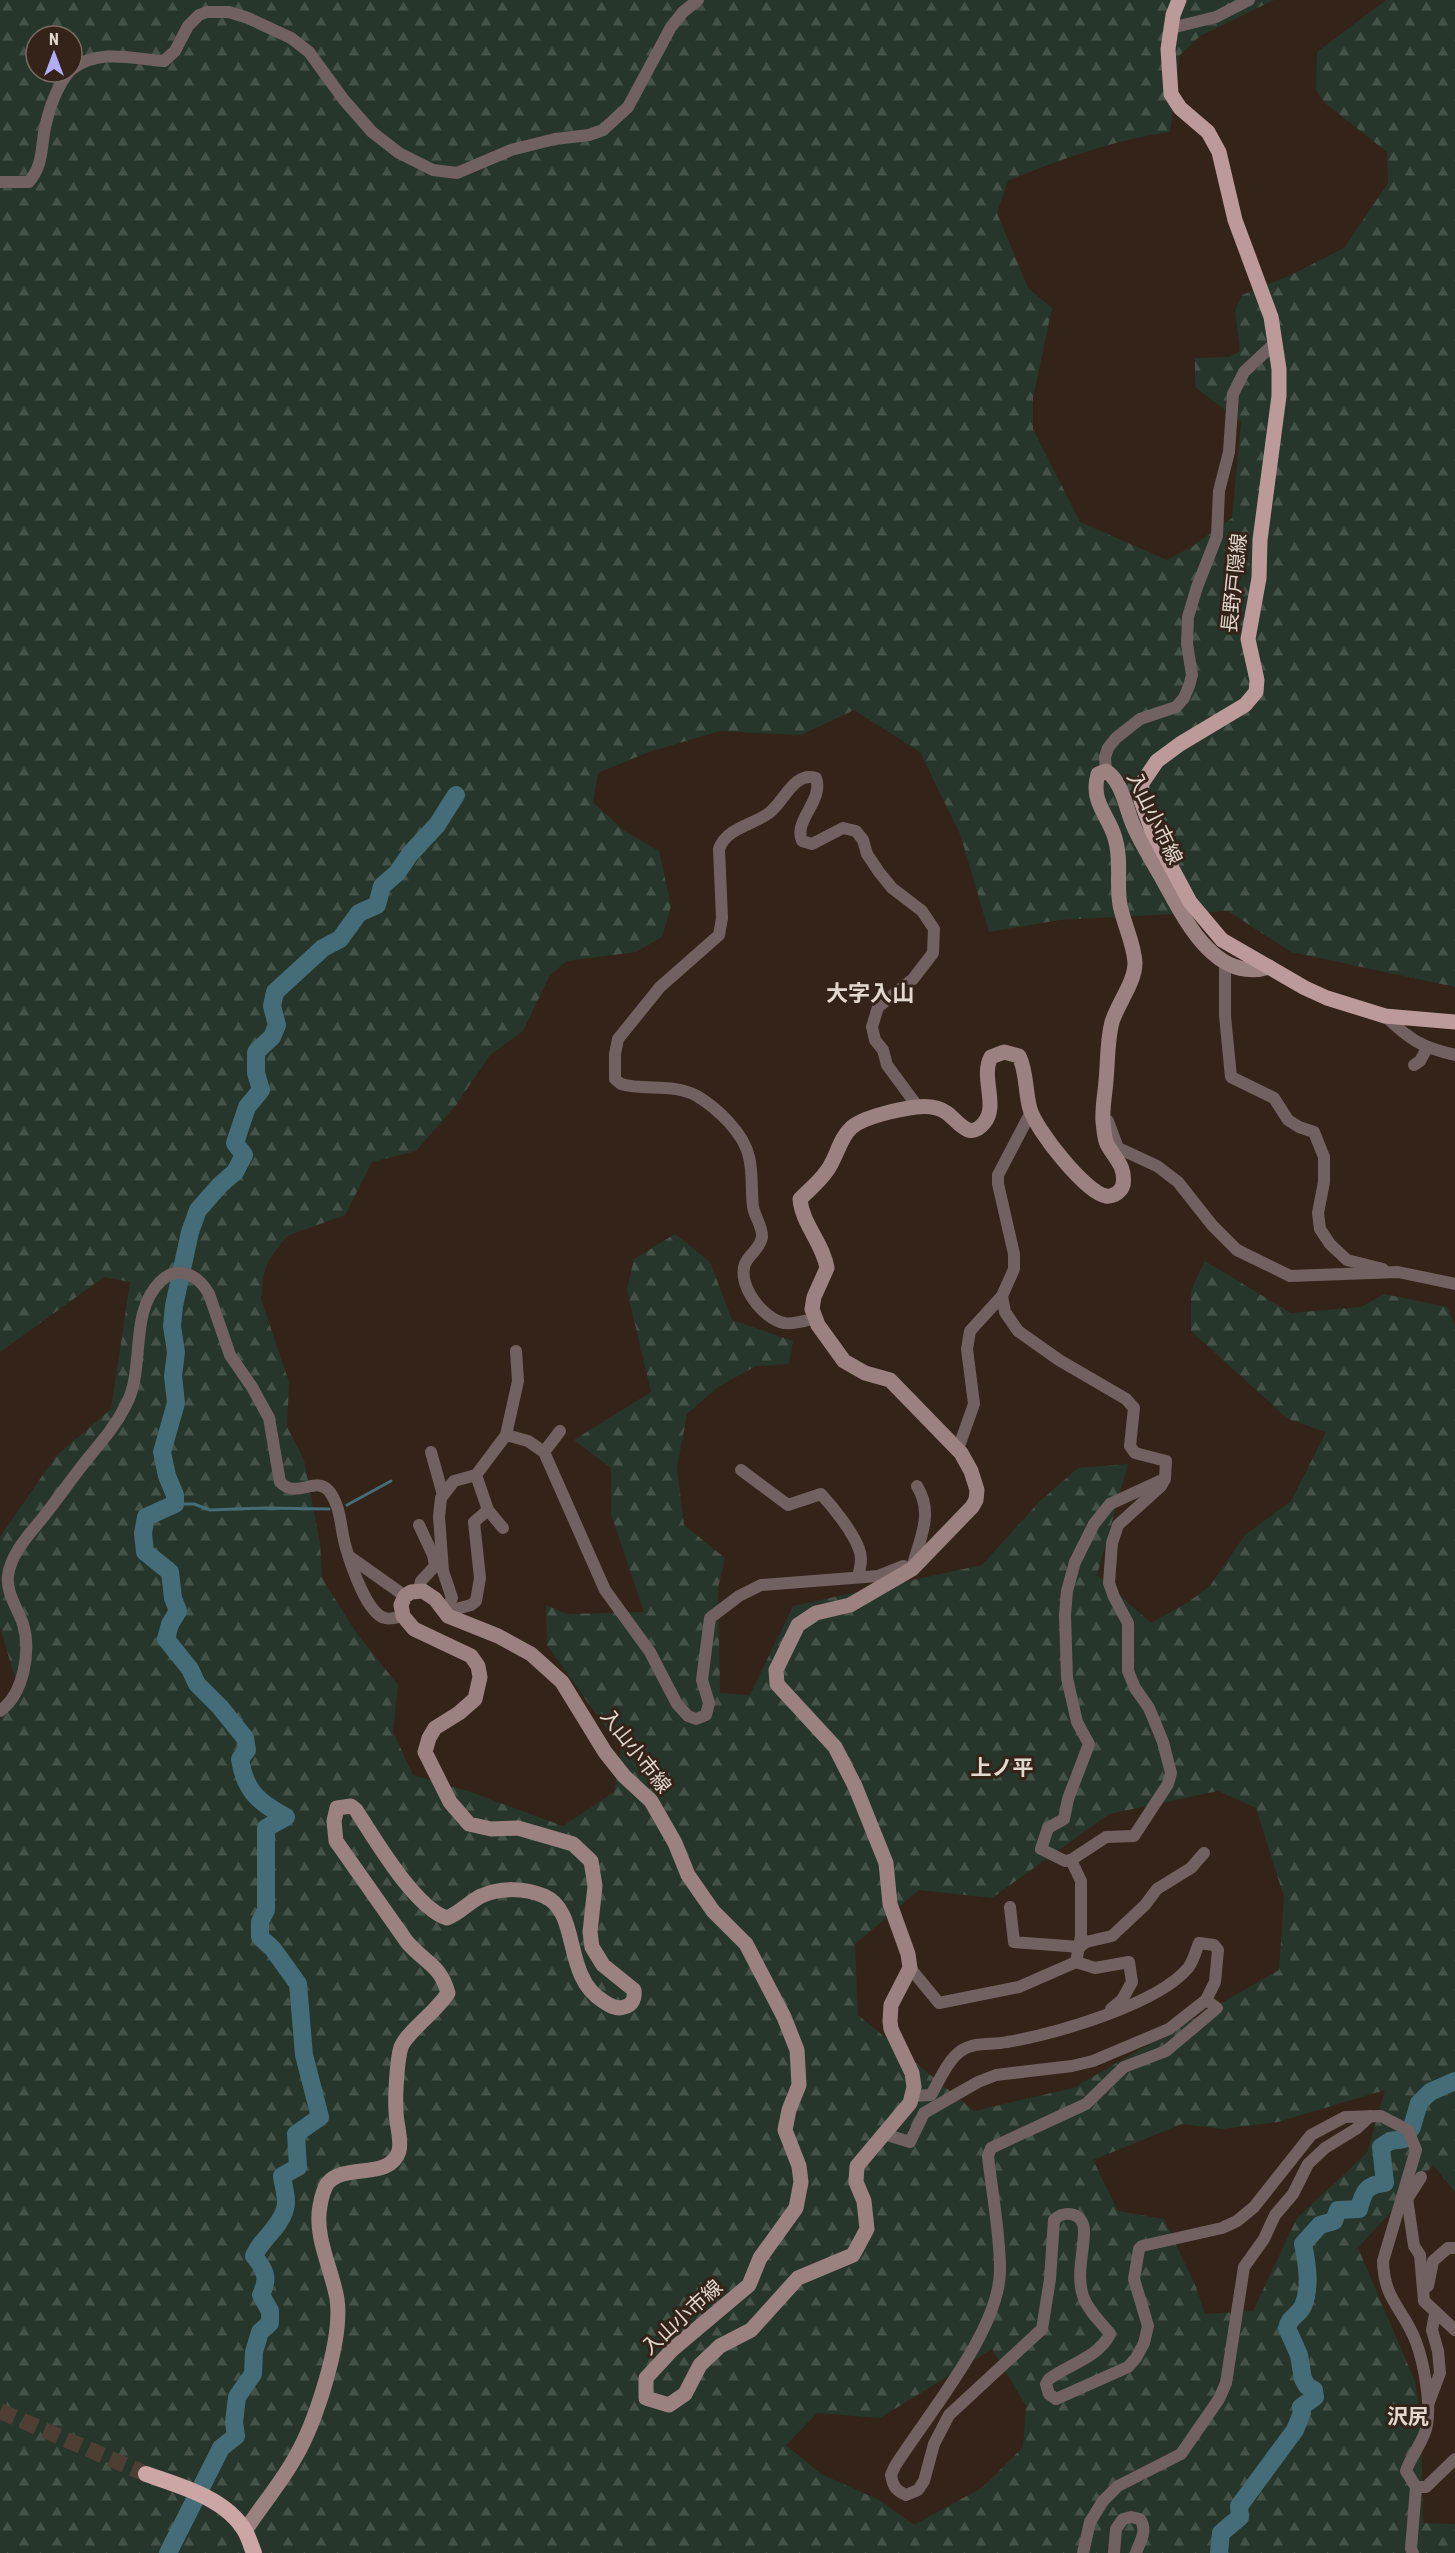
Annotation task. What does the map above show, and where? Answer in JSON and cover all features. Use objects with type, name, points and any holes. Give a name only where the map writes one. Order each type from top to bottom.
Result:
[{"type":"highway","points":[[146,2474],[189,2489],[226,2510],[244,2531],[254,2553]]},
{"type":"main road","name":"長野戸隠線","points":[[1179,0],[1168,50],[1171,94],[1180,108],[1208,132],[1219,152],[1235,220],[1268,309],[1279,369],[1278,409],[1260,540],[1259,578],[1248,639],[1257,680],[1256,692],[1245,705],[1164,755],[1147,774],[1141,792],[1145,815],[1175,876],[1196,912],[1222,940],[1327,998],[1385,1016],[1455,1022]]},
{"type":"main road","name":"入山小市線","points":[[816,1318],[812,1309],[814,1296],[827,1268],[817,1240],[801,1212],[800,1199],[826,1173],[851,1128],[878,1115],[918,1107],[933,1108],[947,1113],[961,1128],[972,1131],[980,1128],[986,1122],[990,1108],[987,1064],[991,1057],[1004,1052],[1019,1056],[1023,1065],[1031,1112],[1052,1146],[1094,1193],[1109,1197],[1117,1194],[1123,1187],[1123,1172],[1118,1158],[1106,1143],[1103,1120],[1107,1055],[1112,1022],[1135,965],[1120,906],[1117,876],[1119,853],[1114,836],[1101,811],[1095,785],[1098,774],[1106,771],[1114,776],[1134,828],[1186,922],[1203,946],[1225,960],[1254,972],[1269,967]]},
{"type":"main road","points":[[816,1318],[818,1325],[844,1361],[865,1373],[890,1380],[958,1449],[971,1471],[977,1490],[972,1508],[912,1569],[850,1605],[816,1614],[798,1625],[776,1670],[777,1684],[834,1747],[855,1786],[886,1863],[890,1904],[908,1954],[910,1968],[891,2006],[891,2029],[912,2073],[914,2087],[912,2096]]},
{"type":"main road","name":"入山小市線","points":[[412,1594],[423,1591],[435,1599],[448,1616],[498,1636],[531,1654],[562,1682],[605,1752],[624,1776],[651,1801],[675,1843],[688,1875],[713,1911],[746,1944],[784,2017],[797,2050],[799,2085],[789,2110],[785,2130],[799,2166],[801,2182],[796,2208],[760,2258],[749,2285],[673,2349],[646,2378],[646,2398],[669,2405],[685,2394],[700,2365],[720,2346],[751,2330],[798,2278],[853,2255],[867,2229],[864,2201],[856,2182],[857,2166],[910,2103],[912,2096]]},
{"type":"main road","points":[[244,2531],[297,2456],[324,2382],[334,2344],[337,2301],[321,2239],[320,2207],[327,2184],[340,2175],[382,2167],[392,2161],[399,2151],[396,2093],[401,2048],[407,2036],[440,2006],[448,1993],[444,1979],[437,1968],[418,1955],[407,1942],[336,1840],[334,1821],[337,1808],[351,1806],[356,1810],[379,1849],[438,1916],[447,1918],[457,1914],[480,1896],[498,1890],[517,1890],[544,1896],[554,1902],[564,1916],[577,1968],[584,1983],[598,1998],[619,2008],[632,2003],[634,1996],[634,1990],[603,1965],[592,1947],[590,1932],[595,1886],[591,1861],[573,1845],[518,1828],[491,1829],[469,1824],[450,1802],[424,1752],[435,1728],[476,1699],[480,1677],[478,1666],[471,1656],[414,1629],[403,1616],[401,1605],[412,1594]]},
{"type":"street","points":[[84,60],[100,56],[136,56],[164,61],[175,51],[188,26],[199,15],[207,12],[229,12],[248,18],[291,38],[309,52],[344,100],[372,132],[399,153],[433,170],[457,173],[511,150],[555,139],[589,135],[603,130],[628,107],[671,27],[682,12],[698,0]]},
{"type":"street","points":[[1171,28],[1216,17],[1249,0]]},
{"type":"street","points":[[0,182],[29,182],[39,170],[45,130],[59,84]]},
{"type":"street","points":[[1106,771],[1105,757],[1108,748],[1116,738],[1140,719],[1176,707],[1184,698],[1189,686],[1192,675],[1187,637],[1188,617],[1217,536],[1219,491],[1229,452],[1233,394],[1244,372],[1275,343]]},
{"type":"street","points":[[816,1318],[784,1323],[767,1314],[754,1302],[747,1287],[743,1272],[745,1263],[758,1247],[762,1233],[754,1210],[750,1158],[739,1136],[717,1113],[692,1094],[674,1089],[621,1084],[615,1079],[613,1072],[618,1039],[645,1004],[660,987],[719,935],[722,918],[719,849],[724,838],[770,813],[796,782],[807,777],[816,778],[818,786],[815,801],[801,828],[802,841],[812,844],[843,828],[856,831],[863,840],[870,859],[885,880],[922,911],[934,929],[933,953],[913,979],[878,1007],[872,1027],[875,1040],[883,1050],[886,1065],[918,1107]]},
{"type":"street","points":[[1225,960],[1226,1016],[1231,1077],[1274,1098],[1288,1120],[1314,1132],[1324,1157],[1324,1182],[1318,1213],[1320,1229],[1330,1244],[1347,1260],[1455,1284]]},
{"type":"street","points":[[1385,1016],[1405,1035],[1427,1048],[1455,1055]]},
{"type":"street","points":[[1414,1065],[1420,1061],[1427,1048]]},
{"type":"street","points":[[958,1449],[974,1404],[968,1339],[974,1325],[1002,1296],[1014,1269],[1014,1254],[998,1175],[1031,1112]]},
{"type":"street","points":[[1103,1120],[1108,1121],[1118,1148],[1157,1166],[1178,1182],[1212,1225],[1237,1250],[1290,1276],[1398,1272]]},
{"type":"street","points":[[0,1711],[17,1692],[24,1663],[23,1626],[8,1587],[8,1576],[17,1550],[115,1425],[126,1407],[134,1390],[143,1314],[156,1286],[167,1276],[177,1273],[192,1275],[204,1286],[230,1355],[252,1387],[269,1418],[280,1482],[286,1489],[298,1490],[315,1485],[328,1489],[338,1505],[349,1556],[372,1611],[385,1618],[403,1616]]},
{"type":"street","points":[[1002,1296],[1005,1312],[1018,1331],[1059,1360],[1126,1399],[1134,1408],[1130,1446],[1135,1452],[1166,1461],[1165,1479],[1161,1486],[1118,1525],[1112,1543],[1109,1583],[1128,1623],[1128,1671],[1135,1688],[1149,1708],[1163,1742],[1171,1773],[1168,1784],[1134,1836],[1106,1837],[1071,1860],[1065,1861],[1041,1849],[1048,1828],[1064,1819],[1068,1799],[1089,1744],[1077,1722],[1068,1678],[1065,1615],[1075,1562],[1094,1524],[1110,1504],[1165,1479]]},
{"type":"street","points":[[443,1495],[454,1481],[476,1475],[506,1435],[518,1382],[516,1352]]},
{"type":"street","points":[[544,1452],[560,1431]]},
{"type":"street","points":[[506,1435],[528,1441],[544,1452],[605,1590],[650,1652],[677,1704],[688,1716],[696,1719],[706,1715],[709,1702],[702,1680],[710,1618],[738,1596],[761,1585],[878,1576],[903,1566],[912,1569],[922,1544],[925,1510],[923,1496],[917,1486]]},
{"type":"street","points":[[430,1452],[443,1495],[439,1517],[441,1550],[443,1571],[452,1598],[445,1612]]},
{"type":"street","points":[[741,1470],[788,1505],[821,1494],[831,1504],[860,1550],[861,1563],[858,1577]]},
{"type":"street","points":[[476,1475],[488,1510],[503,1528]]},
{"type":"street","points":[[445,1612],[471,1605],[476,1601],[480,1578],[474,1521],[488,1510]]},
{"type":"street","points":[[349,1556],[412,1594],[435,1566],[433,1555],[419,1525]]},
{"type":"street","points":[[1010,1907],[1014,1942],[1080,1947],[1086,1942],[1112,1936],[1145,1905],[1157,1889],[1191,1868],[1204,1853]]},
{"type":"street","points":[[1071,1860],[1081,1881],[1080,1947],[1076,1962]]},
{"type":"street","points":[[884,2134],[910,2142],[924,2113],[978,2082],[996,2075],[1072,2066],[1093,2061],[1169,2029],[1206,2000],[1215,1982],[1218,1950],[1214,1945],[1199,1943],[1188,1967],[1158,1993],[1110,2012],[1005,2043],[979,2043],[956,2055],[931,2095],[912,2096]]},
{"type":"street","points":[[910,1968],[939,2002],[1019,1987],[1076,1962],[1095,1968],[1129,1962],[1132,1982],[1122,2000],[1112,2007],[1110,2012]]},
{"type":"street","points":[[1206,2000],[1217,2008],[1166,2051],[1124,2067],[1086,2104],[991,2148],[988,2156],[1000,2271],[997,2292],[985,2325],[964,2361],[895,2466],[891,2475],[895,2490],[906,2494],[918,2490],[924,2481],[934,2444],[949,2415],[1042,2329],[1056,2217],[1071,2213],[1080,2221],[1084,2229],[1080,2257],[1082,2295],[1088,2308],[1110,2334],[1105,2344],[1097,2351],[1049,2379],[1046,2384],[1047,2390],[1056,2399],[1128,2367],[1136,2358],[1144,2343],[1148,2326],[1134,2279],[1139,2249],[1142,2246],[1222,2228],[1237,2221],[1254,2207],[1311,2135],[1345,2117],[1381,2116],[1408,2130],[1416,2150],[1383,2261],[1384,2280],[1416,2341],[1423,2370],[1427,2406],[1427,2428],[1410,2458],[1406,2471],[1416,2487],[1411,2549],[1413,2553]]},
{"type":"street","points":[[1083,2553],[1085,2535],[1090,2522],[1103,2501],[1118,2486],[1181,2454],[1219,2399],[1226,2383],[1244,2267],[1264,2239],[1275,2215],[1293,2194],[1308,2164],[1325,2148],[1356,2129],[1370,2116]]},
{"type":"street","points":[[1398,2212],[1421,2177]]},
{"type":"street","points":[[1407,2198],[1414,2246],[1420,2255],[1424,2301],[1435,2314],[1455,2330]]},
{"type":"street","points":[[1423,2292],[1427,2291],[1433,2261],[1448,2248],[1455,2248]]},
{"type":"street","points":[[1427,2406],[1440,2373],[1438,2351],[1431,2331],[1435,2314]]},
{"type":"street","points":[[1416,2487],[1426,2487],[1455,2459]]},
{"type":"street","points":[[1114,2553],[1116,2529],[1124,2519],[1131,2517],[1140,2519],[1144,2532],[1136,2553]]},
{"type":"green space","points":[[0,0],[1274,0],[1200,36],[1180,55],[1170,132],[1088,151],[1008,181],[997,213],[1028,288],[1052,308],[1033,398],[1033,429],[1080,522],[1167,560],[1193,546],[1232,518],[1241,422],[1195,387],[1195,358],[1229,357],[1240,351],[1235,311],[1242,295],[1291,275],[1344,248],[1388,183],[1387,152],[1325,103],[1316,90],[1317,52],[1386,0],[1455,0],[1455,987],[1291,952],[1228,911],[1060,920],[989,932],[960,834],[920,752],[854,710],[801,735],[720,731],[646,753],[598,773],[593,802],[623,830],[659,851],[671,906],[662,937],[636,952],[567,961],[550,975],[523,1031],[490,1055],[456,1105],[416,1151],[372,1162],[345,1215],[287,1236],[268,1261],[263,1277],[261,1299],[289,1382],[287,1427],[304,1460],[320,1543],[322,1578],[355,1631],[398,1685],[393,1732],[413,1775],[471,1792],[563,1826],[614,1792],[621,1749],[547,1645],[546,1605],[567,1614],[644,1612],[611,1514],[611,1468],[574,1440],[651,1392],[627,1290],[634,1259],[675,1234],[710,1262],[732,1320],[793,1341],[789,1364],[756,1366],[718,1387],[687,1414],[677,1468],[684,1525],[725,1558],[718,1588],[720,1693],[750,1695],[793,1606],[982,1565],[1040,1501],[1078,1468],[1128,1464],[1097,1575],[1151,1623],[1187,1603],[1210,1586],[1245,1535],[1291,1501],[1326,1432],[1288,1419],[1191,1331],[1191,1290],[1205,1261],[1291,1313],[1361,1307],[1384,1294],[1447,1307],[1455,1325],[1455,2192],[1433,2165],[1358,2248],[1415,2381],[1421,2417],[1423,2523],[1455,2524],[1455,2553],[0,2553],[0,1721],[18,1688],[0,1627],[0,1537],[56,1456],[111,1409],[130,1282],[104,1277],[0,1352]],"holes":[[[1218,1791],[1256,1808],[1284,1897],[1279,1970],[1073,2088],[974,2111],[858,2015],[855,1944],[919,1890],[992,1898],[1109,1814]],[[1385,2090],[1367,2153],[1297,2218],[1253,2311],[1205,2314],[1196,2287],[1164,2219],[1118,2211],[1093,2160],[1182,2124],[1222,2129],[1278,2122]],[[992,2349],[1026,2406],[1023,2447],[983,2487],[914,2525],[879,2500],[821,2474],[786,2445],[817,2413],[880,2418]]]},
{"type":"waterway","points":[[168,2553],[221,2448],[236,2436],[234,2422],[237,2397],[253,2374],[254,2352],[260,2332],[270,2323],[270,2311],[261,2295],[265,2275],[254,2256],[283,2216],[286,2197],[282,2176],[298,2167],[296,2134],[320,2117],[304,2055],[298,1984],[273,1949],[260,1937],[260,1922],[266,1910],[266,1828],[286,1817],[260,1800],[249,1787],[240,1759],[247,1750],[245,1738],[220,1707],[197,1684],[190,1669],[166,1639],[170,1624],[178,1611],[173,1598],[170,1572],[145,1552],[143,1533],[146,1517],[175,1504],[175,1495],[167,1476],[162,1452],[176,1403],[173,1376],[176,1352],[172,1326],[174,1306],[190,1232],[198,1210],[235,1172],[244,1155],[235,1143],[247,1107],[261,1090],[256,1073],[256,1052],[272,1037],[277,1025],[272,1006],[275,992],[323,948],[340,939],[359,913],[377,905],[382,886],[397,873],[410,854],[437,825],[456,795]]},
{"type":"waterway","points":[[347,1505],[391,1481]]},
{"type":"waterway","points":[[175,1504],[194,1504],[210,1510],[329,1509]]},
{"type":"waterway","points":[[1219,2553],[1221,2533],[1240,2517],[1239,2506],[1295,2430],[1302,2413],[1301,2407],[1315,2397],[1314,2390],[1307,2386],[1303,2379],[1299,2355],[1287,2328],[1303,2306],[1307,2291],[1307,2267],[1303,2244],[1320,2225],[1334,2221],[1338,2210],[1359,2209],[1367,2190],[1374,2185],[1385,2183],[1381,2147],[1390,2141],[1404,2139],[1412,2127],[1419,2103],[1430,2092],[1455,2081]]},
{"type":"tunnel","points":[[0,2411],[146,2474]]},
{"type":"district","name":"大字入山","points":[[870,993]]},
{"type":"district","name":"上ノ平","points":[[1002,1768]]},
{"type":"district","name":"沢尻","points":[[1408,2417]]}]
